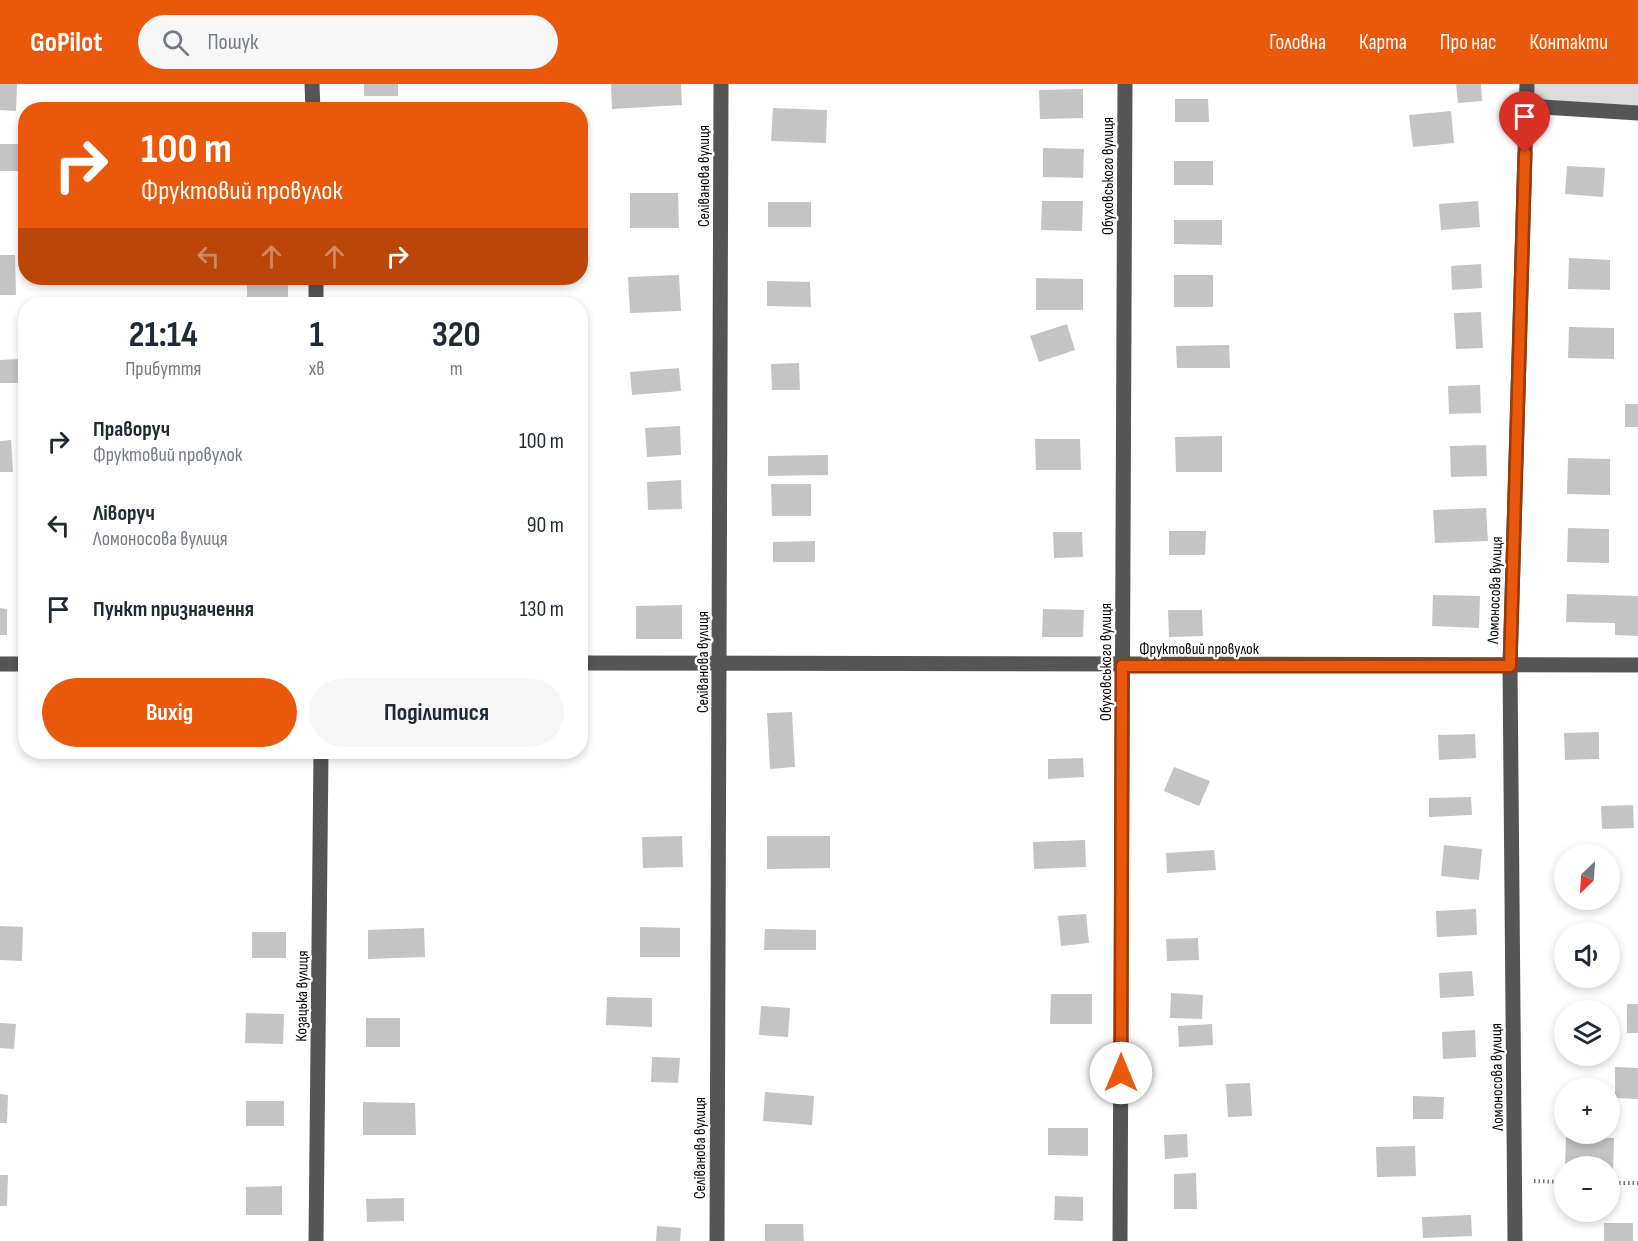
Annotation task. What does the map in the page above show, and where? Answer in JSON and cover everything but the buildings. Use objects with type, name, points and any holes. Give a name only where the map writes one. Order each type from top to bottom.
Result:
[{"type":"street","points":[[312,84],[313,102]]},
{"type":"street","name":"Селіванова вулиця","points":[[717,1241],[721,84]]},
{"type":"street","name":"Обуховського вулиця","points":[[1120,1241],[1125,84]]},
{"type":"street","name":"Ломоносова вулиця","points":[[1515,1241],[1510,666],[1527,84]]},
{"type":"street","points":[[1527,106],[1638,113]]},
{"type":"street","name":"Фруктовий провулок","points":[[588,663],[1122,666],[1638,665]]},
{"type":"street","points":[[0,664],[18,664]]},
{"type":"street","name":"Козацька вулиця","points":[[316,1241],[321,759]]},
{"type":"path","points":[[1515,1181],[1554,1182]]},
{"type":"path","points":[[1620,1183],[1638,1183]]},
{"type":"shaded area","points":[[1527,84],[1638,84],[1638,113],[1527,106]]},
{"type":"route","points":[[1121,1073],[1122,666],[1510,666],[1525,153]]}]
